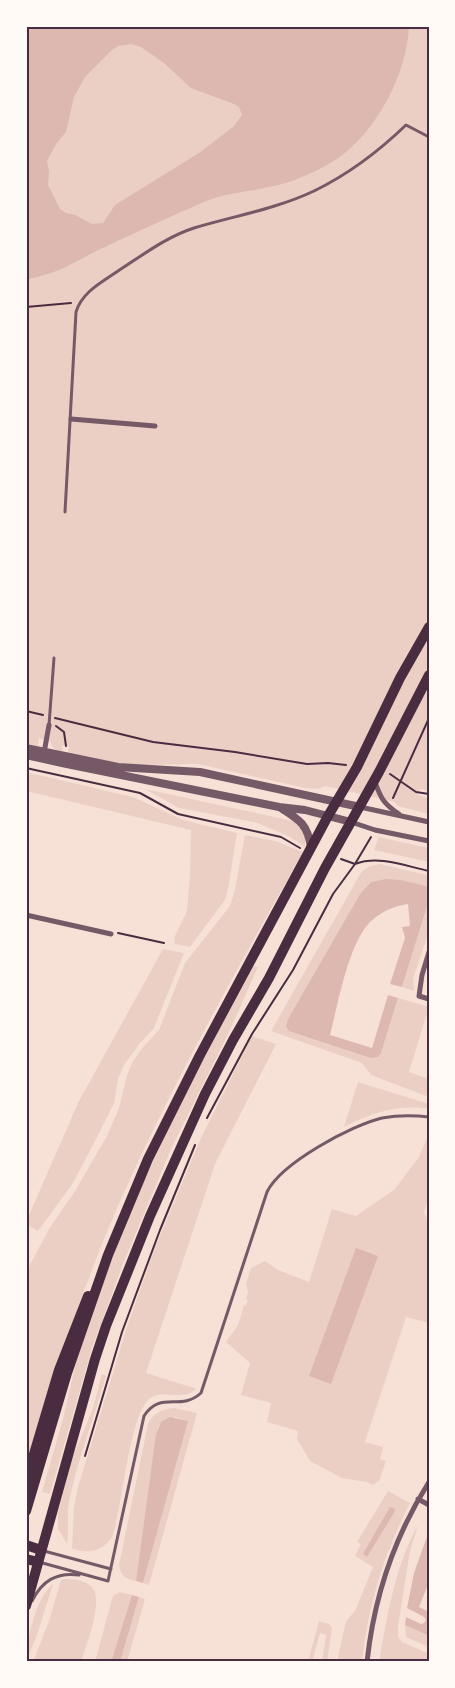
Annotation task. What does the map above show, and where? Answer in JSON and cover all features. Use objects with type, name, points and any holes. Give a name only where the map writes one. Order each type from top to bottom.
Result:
[{"type":"main road","points":[[26,1511],[60,1392],[108,1255],[148,1159],[205,1047],[328,816],[357,767],[400,678],[429,628]]},
{"type":"main road","points":[[26,1606],[98,1351],[150,1216],[209,1086],[269,978],[429,675]]},
{"type":"main road","points":[[26,1481],[59,1370],[82,1308],[108,1255]]},
{"type":"main road","points":[[26,1546],[41,1550]]},
{"type":"main road","points":[[26,1559],[38,1562]]},
{"type":"street","points":[[71,419],[154,426]]},
{"type":"street","points":[[44,755],[49,725]]},
{"type":"street","points":[[26,748],[44,755],[279,808],[306,810],[429,841]]},
{"type":"street","points":[[26,755],[64,756],[132,769],[200,772],[429,822]]},
{"type":"street","points":[[376,776],[380,797],[388,807],[404,817]]},
{"type":"street","points":[[279,808],[299,819],[305,827],[311,848]]},
{"type":"street","points":[[26,916],[111,934]]},
{"type":"street","points":[[429,952],[422,975],[419,996],[429,999]]},
{"type":"street","points":[[367,1662],[373,1622],[387,1570],[405,1524],[429,1482]]},
{"type":"street","points":[[418,1500],[429,1505]]},
{"type":"lane","points":[[65,512],[76,312],[78,305],[89,292],[163,242],[193,229],[295,199],[334,181],[371,156],[406,125],[429,137]]},
{"type":"lane","points":[[49,725],[54,658]]},
{"type":"lane","points":[[38,1562],[108,1581],[144,1416],[155,1404],[160,1402],[190,1401],[201,1393],[270,1187],[297,1162],[345,1132],[383,1118],[405,1115],[429,1117]]},
{"type":"lane","points":[[41,1550],[111,1569]]},
{"type":"lane","points":[[26,1611],[35,1595],[50,1578],[64,1574],[92,1577]]},
{"type":"path","points":[[26,307],[64,303],[78,305]]},
{"type":"path","points":[[26,711],[153,742],[199,747],[307,764],[328,763],[357,767]]},
{"type":"path","points":[[401,783],[429,718]]},
{"type":"path","points":[[49,725],[57,726],[64,732],[66,742],[64,756]]},
{"type":"path","points":[[26,768],[140,793],[178,814],[281,837]]},
{"type":"path","points":[[376,776],[390,774],[416,792],[429,794]]},
{"type":"path","points":[[207,1118],[252,1034],[293,970],[333,894],[355,864],[365,860],[376,859],[429,871]]},
{"type":"path","points":[[111,934],[119,933],[164,944]]},
{"type":"path","points":[[85,1456],[122,1332],[160,1230],[196,1143]]},
{"type":"shaded area","points":[[26,26],[429,26],[429,791],[420,789],[417,795],[429,798],[429,814],[398,806],[395,802],[325,786],[319,789],[305,788],[198,764],[128,765],[68,753],[69,747],[63,745],[62,751],[56,750],[51,745],[51,742],[39,738],[38,746],[26,743]]},
{"type":"shaded area","points":[[26,26],[409,26],[403,63],[387,100],[365,133],[337,159],[289,182],[214,198],[102,248],[61,269],[26,280]],"holes":[[[131,44],[141,47],[164,63],[191,88],[234,104],[239,107],[242,115],[233,127],[199,153],[115,205],[103,223],[92,224],[60,209],[48,185],[49,171],[47,161],[56,144],[66,132],[74,97],[85,77],[118,46]]]},
{"type":"shaded area","points":[[26,772],[133,797],[183,820],[237,833],[225,900],[190,947],[175,944],[174,938],[187,911],[191,830],[26,791]]},
{"type":"shaded area","points":[[145,789],[293,821],[300,824],[305,836],[305,847],[290,837],[258,823],[179,808]]},
{"type":"shaded area","points":[[245,835],[275,841],[303,852],[189,1059],[127,1186],[84,1291],[26,1470],[26,1272],[49,1229],[75,1191],[107,1136],[119,1108],[127,1075],[133,1061],[159,1030],[185,963],[230,906],[235,890]]},
{"type":"shaded area","points":[[379,837],[429,848],[429,862],[374,850]]},
{"type":"shaded area","points":[[380,864],[427,875],[429,889],[426,886],[385,879],[371,882],[360,894],[288,1019],[286,1026],[381,1053],[398,998],[429,1007],[409,1072],[429,1079],[429,1097],[371,1075],[362,1063],[271,1031],[362,871],[370,866]]},
{"type":"shaded area","points":[[385,879],[400,880],[426,886],[429,889],[429,900],[402,987],[390,984],[405,938],[402,927],[410,926],[408,904],[397,906],[378,915],[362,932],[345,976],[330,1035],[372,1048],[388,995],[398,998],[381,1053],[378,1057],[371,1058],[289,1031],[286,1026],[288,1019],[360,894],[371,882]]},
{"type":"shaded area","points":[[429,900],[429,931],[413,979],[414,991],[402,987]]},
{"type":"shaded area","points":[[163,949],[184,953],[154,1028],[124,1065],[118,1079],[114,1103],[94,1143],[73,1183],[38,1231],[26,1224],[26,1222],[79,1101]]},
{"type":"shaded area","points":[[254,966],[258,967],[229,1032],[171,1149],[123,1264],[92,1348],[50,1494],[42,1492],[63,1419],[78,1354],[134,1202],[188,1087]]},
{"type":"shaded area","points":[[252,1036],[276,1044],[215,1164],[146,1373],[197,1389],[184,1395],[157,1395],[152,1397],[144,1406],[132,1439],[112,1537],[104,1546],[94,1550],[83,1551],[72,1548],[74,1507],[78,1487],[127,1327],[154,1250],[201,1138]]},
{"type":"shaded area","points":[[358,1082],[429,1104],[429,1109],[406,1108],[385,1111],[344,1127]]},
{"type":"shaded area","points":[[429,1134],[429,1196],[424,1212],[429,1224],[429,1323],[406,1317],[365,1442],[383,1447],[380,1459],[386,1461],[379,1481],[373,1485],[367,1482],[342,1478],[310,1461],[297,1439],[298,1431],[267,1422],[271,1403],[241,1395],[250,1363],[226,1342],[238,1325],[244,1305],[246,1306],[248,1293],[246,1284],[251,1268],[265,1261],[278,1270],[309,1282],[332,1209],[356,1216],[394,1190],[419,1157]]},
{"type":"shaded area","points":[[356,1248],[378,1256],[331,1384],[309,1376]]},
{"type":"shaded area","points":[[102,1374],[106,1376],[81,1454],[69,1502],[67,1544],[58,1529],[58,1513],[72,1459],[92,1411]]},
{"type":"shaded area","points":[[174,1408],[197,1413],[149,1585],[143,1583],[187,1421],[175,1417],[159,1425],[136,1581],[124,1576],[119,1565],[148,1424],[159,1412]]},
{"type":"shaded area","points":[[170,1417],[188,1421],[143,1583],[136,1581],[156,1434],[161,1422]]},
{"type":"shaded area","points":[[388,1491],[410,1503],[392,1541],[378,1580],[368,1621],[362,1662],[337,1662],[345,1625],[355,1611],[373,1567],[355,1556],[361,1544],[357,1542]]},
{"type":"shaded area","points":[[390,1507],[394,1508],[395,1511],[367,1557],[363,1554]]},
{"type":"shaded area","points":[[418,1525],[410,1551],[398,1626],[398,1637],[402,1642],[429,1654],[429,1662],[379,1662],[398,1574],[403,1557]]},
{"type":"shaded area","points":[[429,1531],[429,1582],[419,1607],[429,1612],[429,1636],[405,1625],[406,1617],[421,1624],[426,1620],[407,1608],[414,1573]]},
{"type":"shaded area","points":[[61,1580],[85,1582],[95,1592],[96,1601],[93,1623],[81,1662],[33,1662],[49,1621]]},
{"type":"shaded area","points":[[53,1584],[37,1635],[26,1662],[33,1620],[47,1590]]},
{"type":"shaded area","points":[[120,1592],[132,1595],[111,1662],[95,1662],[113,1596]]},
{"type":"shaded area","points":[[132,1595],[139,1597],[120,1662],[111,1662]]},
{"type":"shaded area","points":[[139,1597],[145,1599],[127,1662],[120,1662]]},
{"type":"shaded area","points":[[319,1621],[329,1624],[332,1628],[327,1662],[322,1662],[326,1635],[320,1633],[312,1662],[308,1662]]},
{"type":"shaded area","points":[[405,1625],[429,1636],[429,1647],[406,1637]]}]
